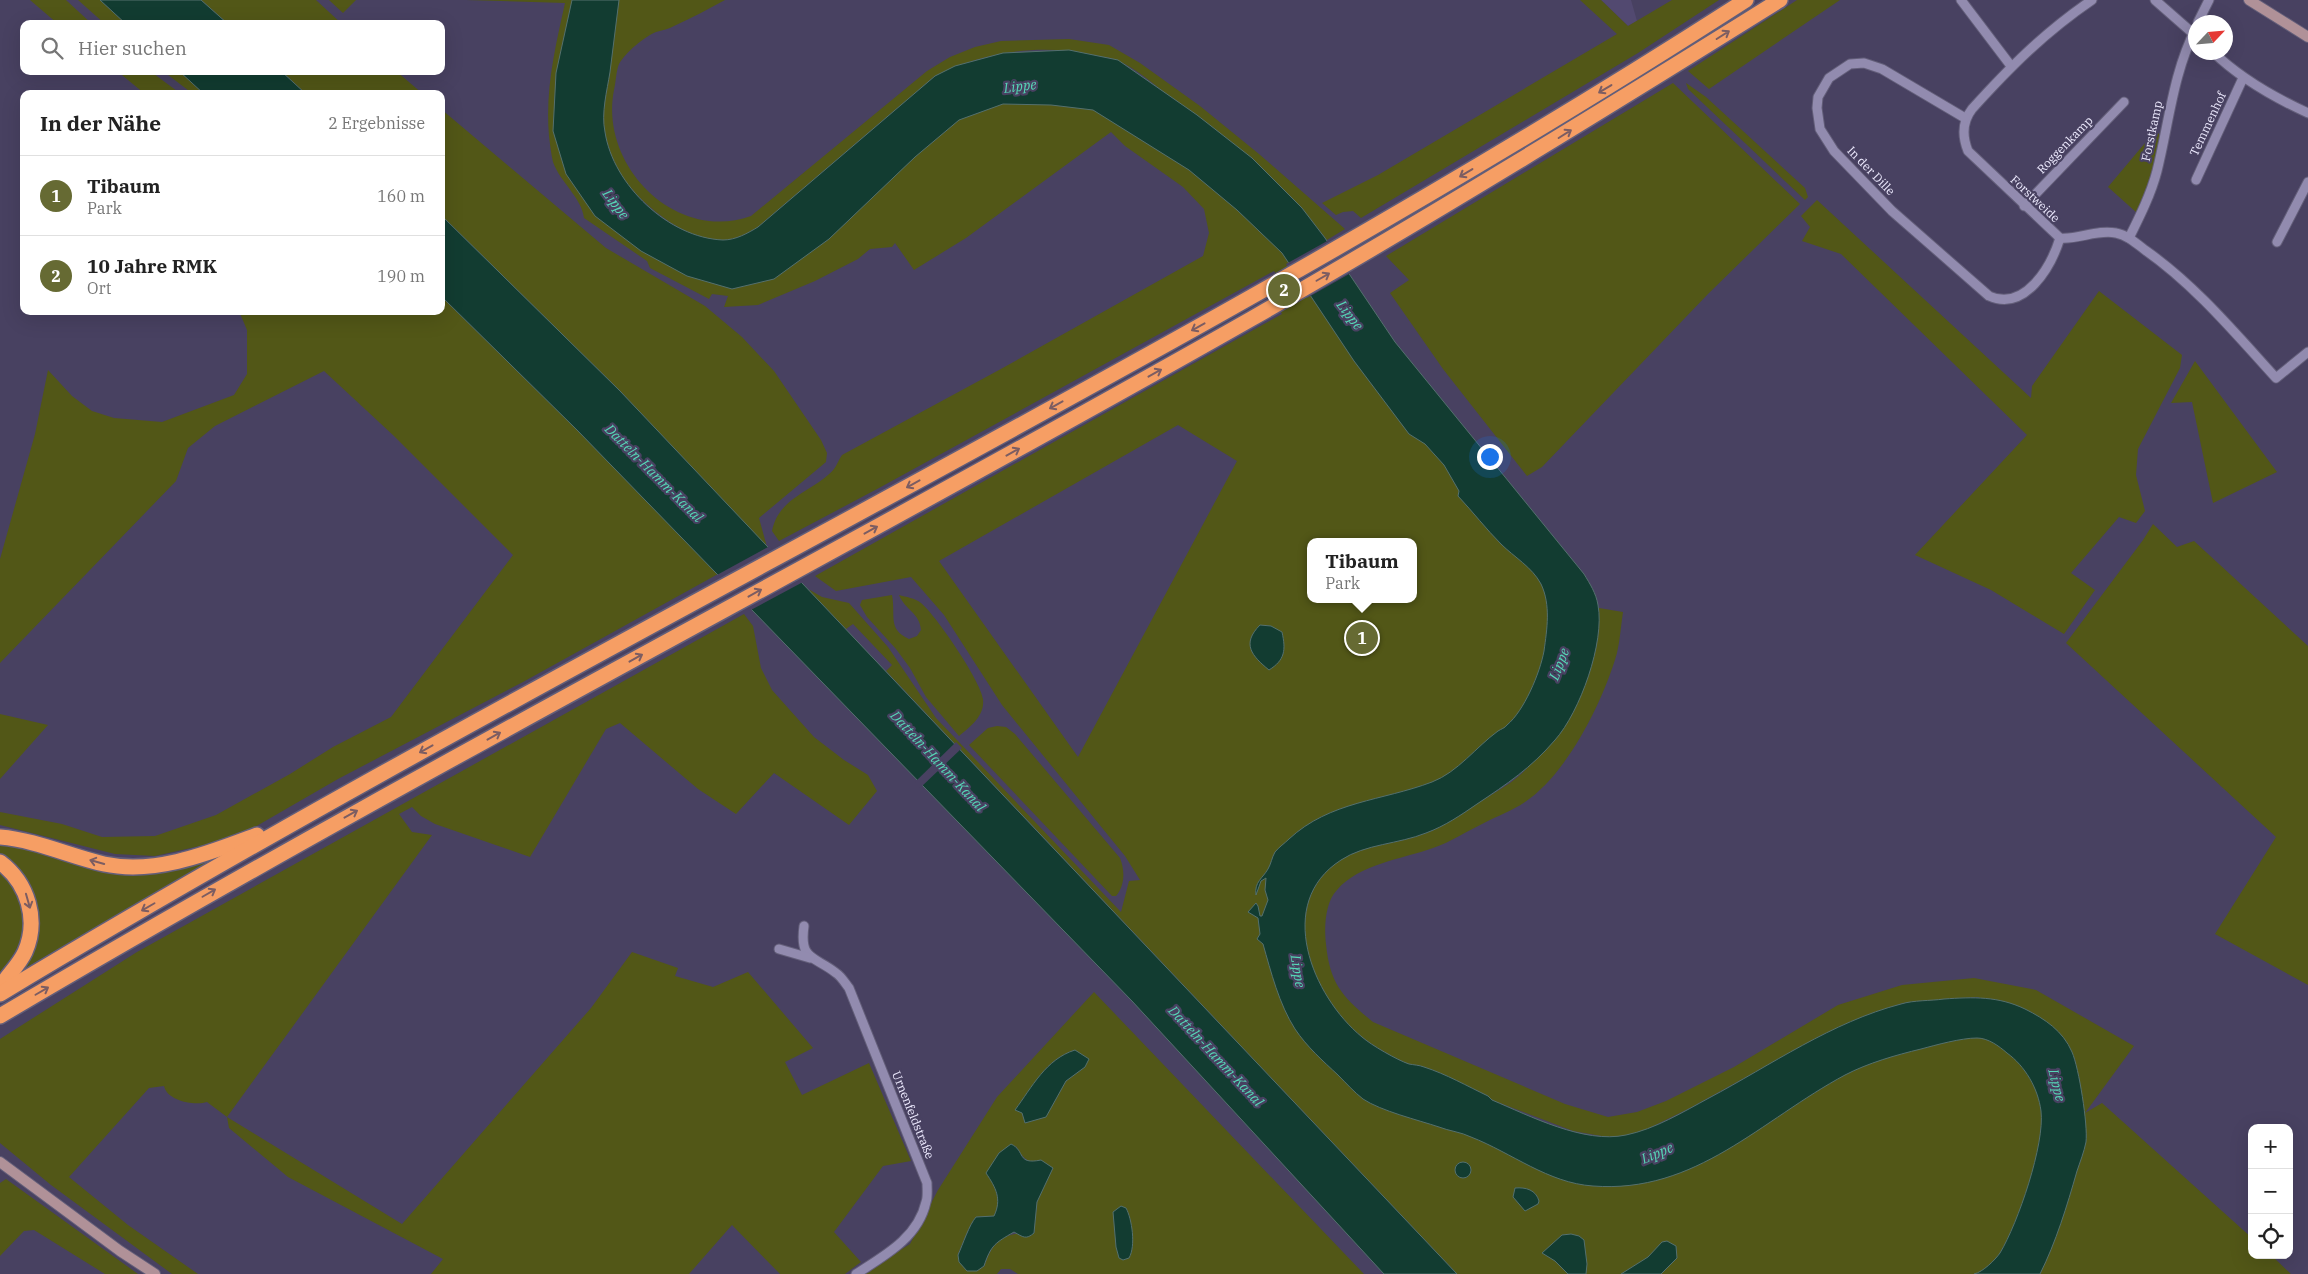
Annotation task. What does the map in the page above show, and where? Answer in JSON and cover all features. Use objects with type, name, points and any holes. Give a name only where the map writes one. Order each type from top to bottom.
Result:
[{"type":"highway","points":[[0,994],[296,821],[1241,304],[1647,64],[1746,0]]},
{"type":"highway","points":[[0,1016],[316,833],[1251,319],[1534,154],[1780,0]]},
{"type":"highway","points":[[0,837],[32,842],[105,864],[139,866],[180,861],[296,821]]},
{"type":"highway","points":[[0,862],[15,875],[24,889],[32,918],[31,933],[24,954],[0,986]]},
{"type":"main road","points":[[2248,0],[2308,38]]},
{"type":"main road","points":[[0,1162],[120,1251],[155,1274]]},
{"type":"street","points":[[1961,0],[2010,66]]},
{"type":"street","points":[[1965,118],[2010,66],[2052,29],[2092,0]]},
{"type":"street","points":[[2155,0],[2188,26]]},
{"type":"street","points":[[2202,15],[2209,0]]},
{"type":"street","name":"Forstkamp","points":[[2128,238],[2142,212],[2156,172],[2174,88],[2188,51]]},
{"type":"street","points":[[2222,60],[2243,78],[2308,113]]},
{"type":"street","name":"In der Dille","points":[[1965,118],[1882,69],[1864,63],[1850,64],[1829,78],[1818,97],[1817,108],[1820,130],[1834,151],[1892,211],[1989,296],[2004,301],[2022,295],[2049,263],[2060,238]]},
{"type":"street","name":"Temmenhof","points":[[2196,180],[2243,78]]},
{"type":"street","name":"Roggenkamp","points":[[2024,206],[2124,102]]},
{"type":"street","name":"Forstweide","points":[[1965,118],[1963,135],[1968,151],[2060,238],[2070,239],[2116,232],[2128,238],[2158,259],[2187,284],[2276,378],[2308,352]]},
{"type":"street","points":[[2277,242],[2308,182]]},
{"type":"street","points":[[804,926],[802,937],[804,948],[810,958]]},
{"type":"street","name":"Urnenfeldstraße","points":[[779,949],[810,958],[836,973],[849,988],[927,1183],[927,1202],[910,1233],[886,1256],[856,1274]]},
{"type":"shaded area","points":[[1601,0],[1631,0],[1637,21],[1628,26]]},
{"type":"green space","points":[[30,0],[66,0],[88,20],[53,20]]},
{"type":"green space","points":[[78,0],[100,0],[122,20],[100,20]]},
{"type":"green space","points":[[201,0],[316,0],[338,20],[224,20]]},
{"type":"green space","points":[[329,0],[356,0],[343,13]]},
{"type":"green space","points":[[466,0],[725,0],[694,17],[651,34],[636,45],[619,64],[614,90],[612,118],[618,145],[631,170],[648,191],[670,208],[695,218],[723,221],[751,216],[927,71],[950,57],[975,47],[1001,41],[1069,39],[1109,45],[1140,63],[1200,106],[1259,154],[1345,229],[1327,240],[1292,199],[1233,144],[1144,76],[1115,60],[1073,51],[1032,50],[1012,52],[972,61],[935,76],[758,227],[743,235],[727,240],[713,240],[697,236],[682,229],[652,209],[628,185],[615,164],[605,134],[604,112],[609,76],[588,160],[708,259],[999,77],[1195,142],[1563,582],[1551,703],[1292,883],[1320,1024],[1580,1158],[1962,1017],[2056,1086],[2015,1274],[1457,1274],[886,671],[892,665],[853,624],[846,629],[809,591],[822,597],[849,603],[888,647],[936,718],[1121,912],[1129,881],[1140,880],[1125,856],[1002,705],[944,615],[911,577],[836,591],[815,576],[1282,314],[1281,312],[1297,302],[1274,271],[779,541],[772,531],[776,519],[782,510],[789,502],[826,477],[834,469],[842,455],[1203,256],[1209,233],[1204,209],[1183,187],[1125,146],[1111,132],[966,238],[914,270],[895,243],[892,247],[870,249],[858,259],[815,281],[758,305],[724,307],[728,296],[712,294],[709,299],[650,268],[647,261],[584,218],[579,204],[556,169],[552,159],[548,102],[554,53],[565,3]],"holes":[[[1178,425],[1237,461],[1078,757],[939,561]]]},
{"type":"green space","points":[[1580,0],[1601,0],[1628,26],[1672,0],[1719,0],[1638,53],[1361,218],[1353,211],[1336,215],[1322,203],[1378,175],[1617,34]]},
{"type":"green space","points":[[1797,0],[1840,0],[1709,89],[1688,71]]},
{"type":"green space","points":[[122,75],[155,75],[176,90],[140,90]]},
{"type":"green space","points":[[168,75],[183,75],[200,90],[188,90]]},
{"type":"green space","points":[[285,75],[401,75],[418,90],[302,90]]},
{"type":"green space","points":[[1673,83],[1800,204],[1708,294],[1542,467],[1527,476],[1443,369],[1390,293],[1409,280],[1386,256]]},
{"type":"green space","points":[[1686,83],[1706,97],[1805,188],[1808,197],[1805,200],[1688,89]]},
{"type":"green space","points":[[445,112],[606,248],[705,306],[742,337],[774,371],[821,440],[827,453],[826,462],[759,518],[767,547],[620,391],[445,219]]},
{"type":"green space","points":[[2156,131],[2161,136],[2153,170],[2137,213],[2108,187],[2145,143],[2152,143]]},
{"type":"green space","points":[[1817,200],[2031,398],[2032,386],[2099,291],[2182,355],[2180,368],[2138,449],[2136,475],[2145,511],[2136,523],[2119,517],[2071,573],[2095,590],[2064,634],[1991,590],[1915,555],[2027,435],[1841,254],[1802,241],[1810,227],[1801,216]]},
{"type":"green space","points":[[445,300],[577,430],[718,574],[523,682],[338,779],[236,838],[155,856],[115,854],[0,825],[0,812],[62,824],[102,837],[155,836],[216,815],[290,774],[333,747],[391,717],[513,555],[394,436],[324,371],[215,426],[188,448],[176,481],[0,663],[0,559],[35,434],[48,370],[72,396],[92,411],[114,418],[162,422],[234,395],[247,374],[247,330],[241,315],[445,315]]},
{"type":"green space","points":[[2195,361],[2277,472],[2213,503],[2192,402],[2171,403]]},
{"type":"green space","points":[[2153,524],[2177,547],[2194,541],[2308,646],[2308,985],[2215,934],[2276,837],[2066,643]]},
{"type":"green space","points":[[892,595],[894,621],[898,631],[909,639],[917,636],[921,630],[918,619],[899,595],[921,603],[956,648],[980,690],[983,699],[982,711],[968,729],[959,736],[926,697],[910,668],[896,649],[867,617],[860,605],[862,600]]},
{"type":"green space","points":[[1599,608],[1623,612],[1617,653],[1603,693],[1582,735],[1555,774],[1540,790],[1515,808],[1440,846],[1382,863],[1357,874],[1346,881],[1333,895],[1325,923],[1328,958],[1335,980],[1346,997],[1354,1005],[1373,1022],[1565,1104],[1608,1117],[1637,1112],[1666,1101],[1734,1067],[1838,1005],[1902,985],[1974,978],[2036,990],[2134,1046],[2085,1113],[2102,1103],[2248,1234],[2248,1259],[2275,1259],[2291,1274],[2040,1274],[2059,1227],[2086,1141],[2075,1059],[1978,997],[1903,1003],[1865,1016],[1820,1036],[1690,1108],[1641,1132],[1623,1136],[1607,1137],[1573,1131],[1492,1100],[1480,1092],[1424,1067],[1408,1064],[1391,1056],[1362,1037],[1344,1020],[1328,999],[1315,975],[1308,950],[1305,925],[1309,901],[1320,879],[1340,860],[1350,855],[1371,847],[1416,837],[1440,827],[1506,786],[1522,773],[1551,739],[1581,693],[1593,662],[1599,628]]},
{"type":"green space","points":[[744,614],[753,626],[761,668],[772,690],[814,737],[844,760],[868,775],[877,791],[849,825],[774,773],[736,814],[698,789],[620,723],[606,729],[530,857],[435,824],[421,816],[412,807],[399,814],[412,832],[432,835],[227,1117],[207,1102],[189,1103],[176,1099],[166,1091],[164,1086],[149,1088],[69,1177],[128,1225],[198,1274],[172,1274],[51,1185],[0,1143],[0,1039],[137,952]]},
{"type":"green space","points":[[0,714],[48,725],[0,779]]},
{"type":"green space","points":[[1006,727],[1015,734],[1120,858],[1123,878],[1116,896],[1112,896],[969,745],[988,728]]},
{"type":"green space","points":[[0,841],[117,870],[224,853],[15,974],[36,924],[0,859]]},
{"type":"green space","points":[[0,872],[19,896],[24,922],[17,948],[0,972]]},
{"type":"green space","points":[[632,952],[678,968],[675,976],[713,987],[748,972],[813,1048],[785,1062],[802,1095],[869,1063],[911,1161],[883,1166],[834,1232],[861,1262],[845,1274],[780,1274],[732,1225],[689,1274],[431,1274],[443,1259],[288,1177],[229,1128],[227,1117],[402,1224],[591,1008]]},
{"type":"green space","points":[[1094,992],[1364,1274],[1018,1274],[1010,1269],[1001,1269],[997,1274],[862,1274],[910,1244],[938,1190],[997,1097]],"holes":[[[1075,1050],[1085,1067],[1066,1081],[1045,1117],[1025,1123],[1022,1113],[1035,1083],[1055,1060]],[[1016,1146],[1027,1160],[1052,1168],[1037,1202],[1034,1233],[1015,1234],[1001,1239],[992,1250],[984,1267],[958,1254],[973,1220],[976,1217],[994,1216],[999,1205],[995,1186]]]},
{"type":"green space","points":[[6,1179],[138,1274],[105,1274],[34,1230],[24,1231],[0,1256],[0,1183]]},
{"type":"water","points":[[100,0],[201,0],[224,20],[122,20]]},
{"type":"water","name":"Lippe","points":[[572,0],[619,0],[605,102],[604,125],[610,152],[619,171],[647,205],[664,219],[683,230],[703,237],[728,240],[742,236],[758,227],[935,76],[955,66],[1003,53],[1069,50],[1118,60],[1197,115],[1252,158],[1302,208],[1325,238],[1395,342],[1584,574],[1598,605],[1598,638],[1594,657],[1581,695],[1564,728],[1537,759],[1509,782],[1446,824],[1416,837],[1371,847],[1350,855],[1341,860],[1321,878],[1309,900],[1305,924],[1308,949],[1316,974],[1328,998],[1344,1019],[1362,1037],[1398,1059],[1440,1073],[1488,1096],[1492,1100],[1558,1127],[1593,1136],[1610,1137],[1648,1129],[1669,1120],[1802,1045],[1875,1012],[1911,1002],[1955,998],[1985,998],[2015,1005],[2046,1021],[2064,1038],[2075,1060],[2086,1123],[2086,1142],[2083,1153],[2061,1224],[2040,1274],[1974,1274],[1985,1268],[2000,1253],[2015,1223],[2035,1163],[2041,1125],[2039,1102],[2030,1078],[2014,1058],[1997,1045],[1985,1039],[1971,1038],[1949,1042],[1892,1057],[1863,1067],[1814,1093],[1756,1132],[1696,1166],[1664,1178],[1630,1185],[1593,1186],[1561,1179],[1467,1135],[1389,1111],[1363,1099],[1310,1048],[1289,1019],[1276,988],[1263,944],[1257,939],[1260,934],[1258,918],[1248,912],[1256,903],[1260,916],[1262,916],[1268,900],[1265,890],[1266,878],[1261,881],[1256,895],[1256,887],[1268,869],[1275,852],[1305,826],[1339,809],[1441,778],[1459,766],[1490,737],[1513,719],[1530,691],[1539,670],[1544,651],[1547,609],[1544,592],[1537,578],[1528,567],[1495,538],[1458,496],[1459,491],[1444,465],[1425,444],[1409,434],[1354,361],[1282,253],[1237,210],[1189,170],[1093,110],[1051,105],[1003,104],[959,120],[915,157],[829,239],[774,279],[732,289],[687,276],[641,251],[595,216],[566,174],[553,131],[556,73]]},
{"type":"water","points":[[183,75],[285,75],[302,90],[200,90]]},
{"type":"water","name":"Datteln-Hamm-Kanal","points":[[445,219],[620,391],[1457,1274],[1384,1274],[1132,1001],[577,430],[445,300]]},
{"type":"water","points":[[1260,625],[1271,626],[1282,632],[1283,654],[1278,662],[1269,670],[1254,655],[1250,644],[1254,632]]},
{"type":"water","points":[[1075,1050],[1089,1059],[1085,1067],[1066,1081],[1046,1117],[1025,1123],[1022,1113],[1015,1110],[1048,1067],[1065,1054]]},
{"type":"water","points":[[1011,1144],[1016,1147],[1024,1159],[1028,1161],[1041,1160],[1053,1168],[1037,1202],[1034,1233],[1024,1237],[1014,1232],[994,1245],[984,1266],[977,1271],[967,1271],[959,1262],[958,1255],[973,1220],[976,1217],[994,1216],[998,1204],[997,1194],[986,1173],[999,1153]]},
{"type":"water","points":[[1463,1162],[1471,1170],[1463,1178],[1455,1170]]},
{"type":"water","points":[[1515,1188],[1527,1189],[1536,1194],[1539,1201],[1538,1204],[1525,1211],[1513,1197]]},
{"type":"water","points":[[1121,1206],[1126,1208],[1128,1213],[1133,1240],[1129,1258],[1123,1260],[1119,1258],[1116,1247],[1113,1212]]},
{"type":"water","points":[[1571,1234],[1579,1236],[1584,1240],[1587,1264],[1586,1274],[1568,1274],[1555,1261],[1542,1253],[1562,1235]]},
{"type":"water","points":[[1667,1241],[1676,1246],[1677,1258],[1661,1274],[1621,1274],[1648,1257],[1662,1242]]},
{"type":"pier","points":[[1329,240],[1351,273],[1307,298],[1286,264]]},
{"type":"pier","points":[[770,546],[803,582],[749,611],[715,576]]},
{"type":"pier","points":[[956,742],[962,748],[920,788],[915,782]]},
{"type":"place","name":"10 Jahre RMK","points":[[1284,290]]},
{"type":"place","name":"Tibaum","points":[[1362,638]]}]
